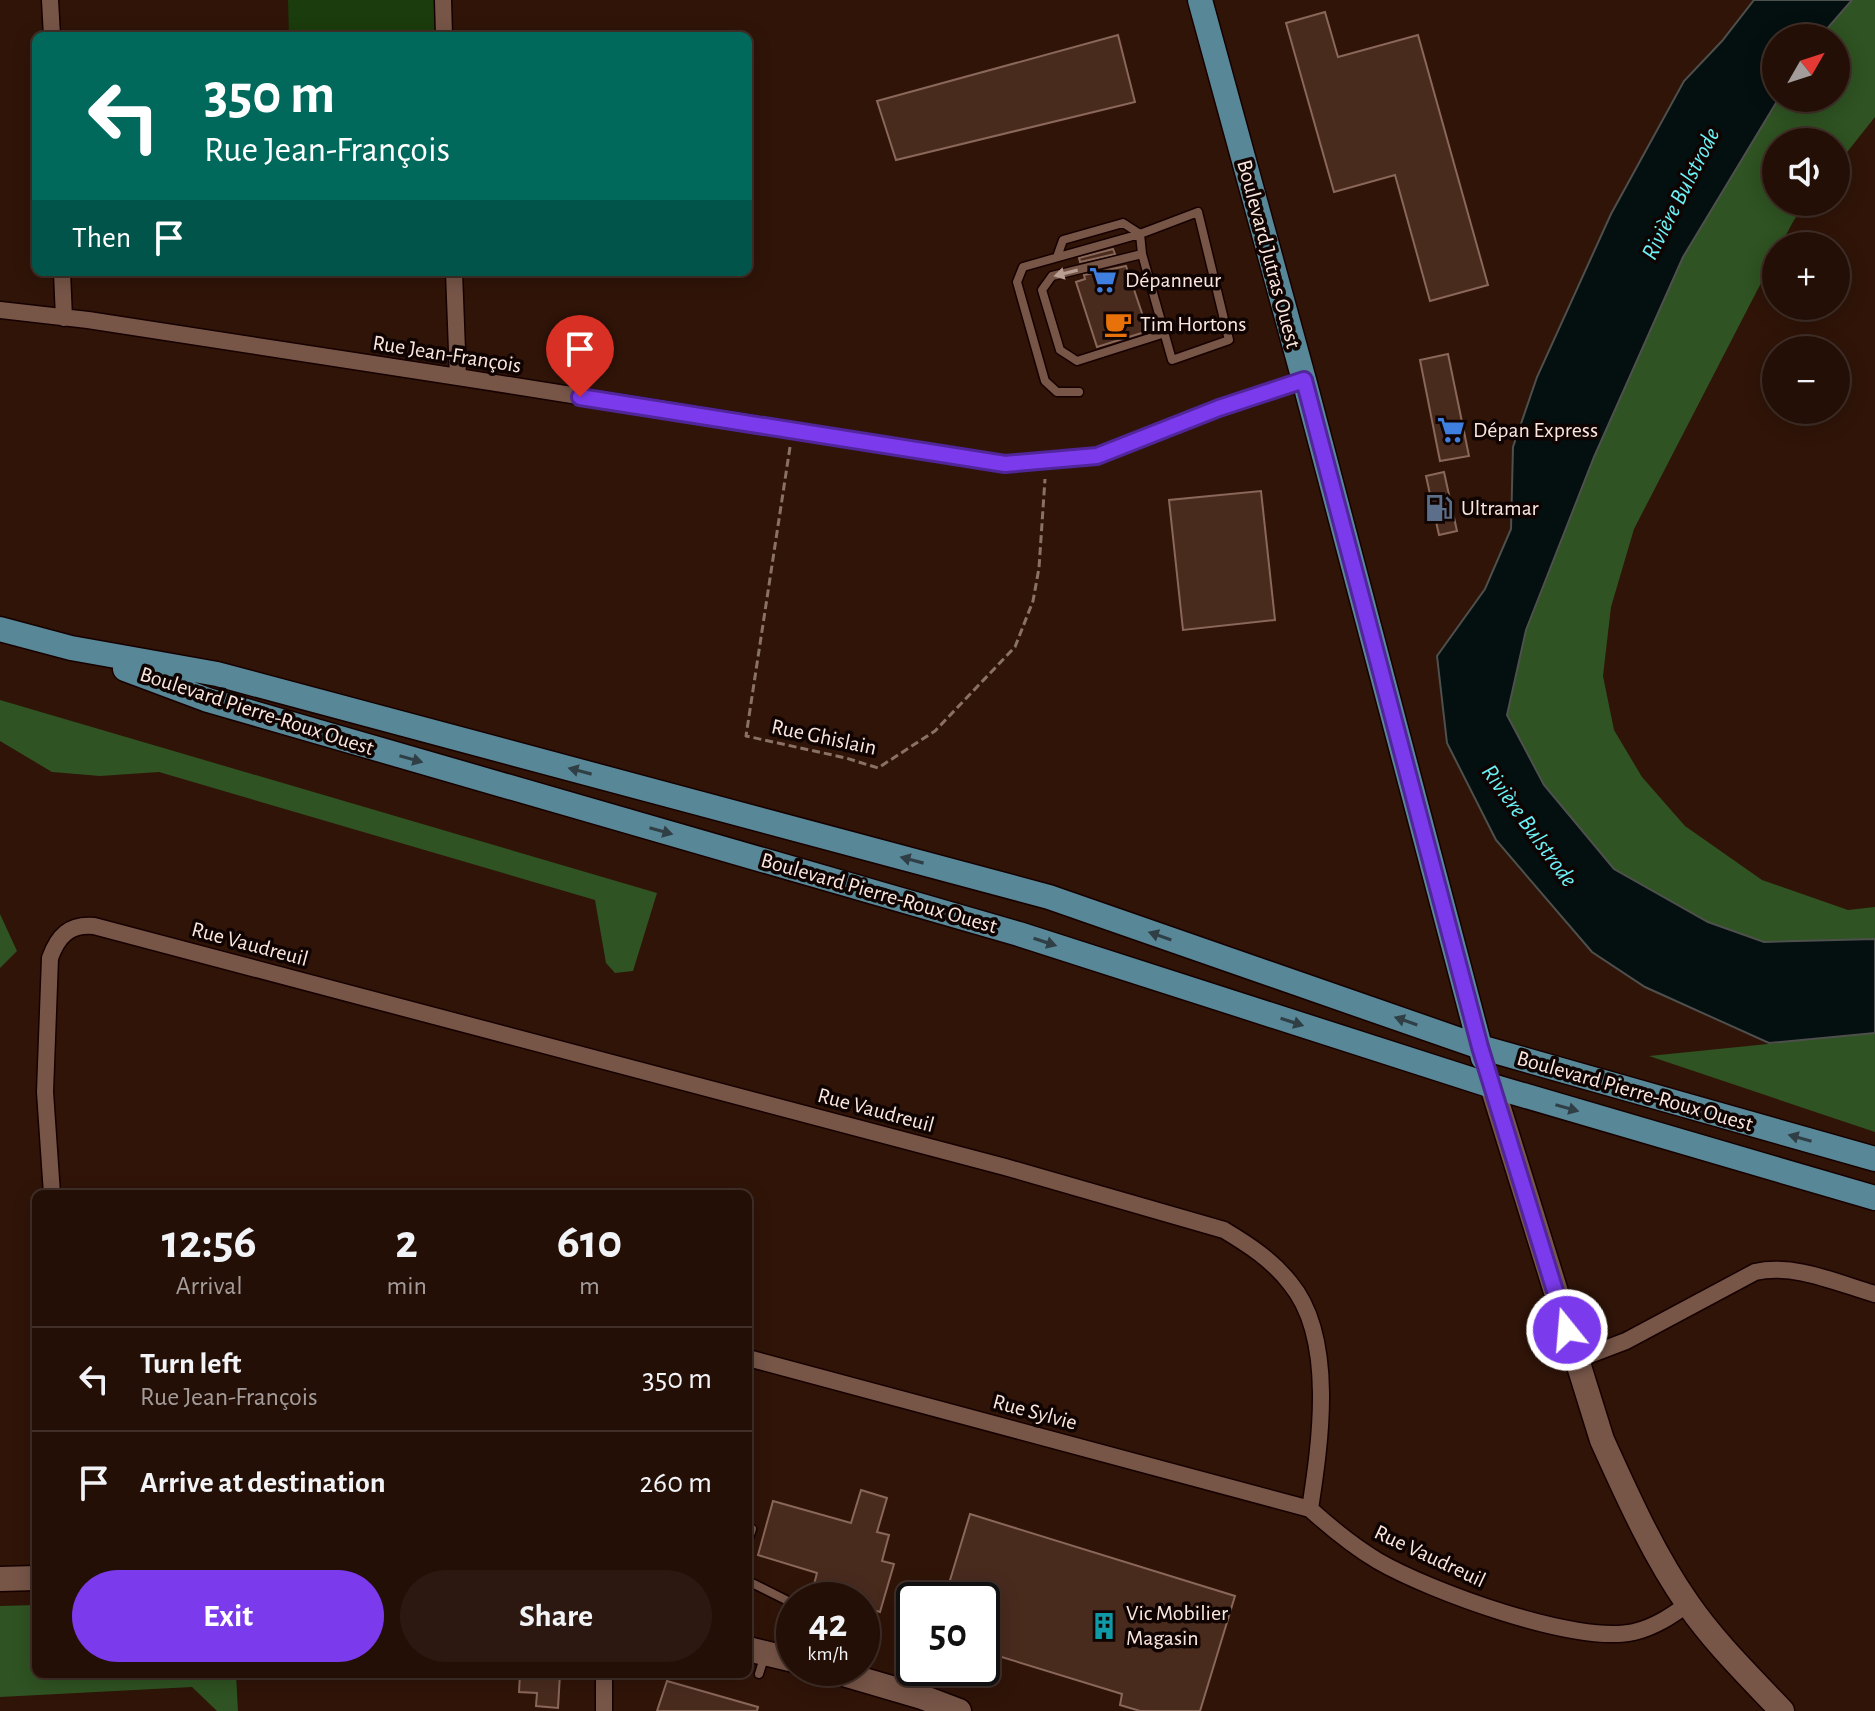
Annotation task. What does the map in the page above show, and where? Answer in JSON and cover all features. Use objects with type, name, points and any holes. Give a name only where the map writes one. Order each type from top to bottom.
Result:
[{"type":"main road","name":"Boulevard Jutras Ouest","points":[[1200,0],[1480,1047],[1602,1440],[1627,1494],[1688,1604],[1782,1711]]},
{"type":"main road","points":[[0,629],[71,648]]},
{"type":"main road","name":"Boulevard Pierre-Roux Ouest","points":[[71,648],[217,674],[1049,897],[1480,1047],[1875,1159]]},
{"type":"main road","name":"Boulevard Pierre-Roux Ouest","points":[[71,648],[208,700],[1019,934],[1492,1086],[1875,1198]]},
{"type":"main road","points":[[0,1579],[32,1578]]},
{"type":"main road","points":[[874,1686],[920,1704],[959,1711]]},
{"type":"street","points":[[50,0],[52,32]]},
{"type":"street","points":[[443,0],[444,32]]},
{"type":"street","points":[[62,276],[64,318]]},
{"type":"street","points":[[454,276],[458,377]]},
{"type":"street","name":"Rue Jean-François","points":[[0,310],[458,377],[1005,464],[1097,456],[1219,408],[1304,380]]},
{"type":"street","name":"Rue Vaudreuil","points":[[52,1190],[45,1092],[50,958],[55,944],[65,931],[81,925],[94,926],[1005,1167],[1224,1230],[1256,1248],[1292,1285],[1311,1323],[1321,1371],[1319,1440],[1310,1509],[1334,1531],[1378,1561],[1429,1585],[1488,1608],[1568,1628],[1609,1634],[1633,1632],[1661,1622],[1688,1604]]},
{"type":"street","points":[[1576,1360],[1626,1341],[1755,1272],[1768,1269],[1786,1269],[1875,1294]]},
{"type":"street","name":"Rue Sylvie","points":[[752,1359],[1310,1509]]},
{"type":"street","points":[[604,1678],[604,1711]]},
{"type":"lane","points":[[1079,392],[1057,392],[1045,381],[1017,282],[1023,267],[1140,234],[1198,212],[1229,340],[1172,360],[1142,254],[1140,234]]},
{"type":"lane","points":[[1057,257],[1063,240],[1123,223],[1140,234]]},
{"type":"lane","points":[[1142,254],[1052,276],[1042,290],[1060,350],[1077,361],[1165,333]]},
{"type":"lane","points":[[752,1583],[776,1595]]},
{"type":"path","name":"Rue Ghislain","points":[[792,431],[746,736],[878,768],[935,731],[1015,647],[1033,601],[1039,568],[1046,462]]},
{"type":"green space","points":[[288,0],[443,0],[444,32],[289,32]]},
{"type":"green space","points":[[1852,0],[1875,0],[1875,117],[1850,148],[1850,128],[1762,128],[1762,216],[1797,216],[1788,232],[1762,232],[1762,281],[1634,529],[1611,607],[1603,676],[1614,730],[1642,777],[1685,826],[1762,880],[1848,910],[1875,907],[1875,939],[1764,942],[1708,922],[1614,869],[1544,785],[1507,715],[1526,630],[1594,457],[1683,257],[1771,112],[1850,112],[1850,24],[1831,24]]},
{"type":"green space","points":[[0,700],[657,893],[633,971],[615,973],[606,963],[595,900],[159,772],[100,776],[52,772],[0,741]]},
{"type":"green space","points":[[0,914],[17,951],[0,968]]},
{"type":"green space","points":[[1875,1033],[1875,1132],[1649,1056]]},
{"type":"green space","points":[[32,1605],[32,1678],[236,1678],[238,1711],[217,1711],[192,1687],[0,1697],[0,1606]]},
{"type":"water","name":"Rivière Bulstrode","points":[[1754,0],[1852,0],[1831,24],[1762,24],[1762,112],[1771,112],[1683,257],[1594,457],[1526,630],[1507,715],[1544,785],[1614,869],[1708,922],[1764,942],[1875,939],[1875,1033],[1769,1043],[1645,987],[1592,952],[1496,840],[1447,743],[1437,656],[1485,589],[1511,529],[1513,447],[1537,377],[1611,214],[1684,81],[1722,41]]},
{"type":"building","points":[[1325,12],[1338,57],[1418,35],[1488,285],[1430,301],[1395,175],[1334,192],[1286,23]]},
{"type":"building","points":[[1118,35],[1135,102],[896,160],[877,101]]},
{"type":"building","points":[[1113,249],[1115,254],[1080,262],[1079,258]]},
{"type":"building","points":[[1126,266],[1148,331],[1097,347],[1076,282],[1085,279],[1084,275]]},
{"type":"building","points":[[1448,354],[1469,456],[1440,461],[1420,360]]},
{"type":"building","points":[[1444,472],[1457,531],[1439,535],[1426,476]]},
{"type":"building","points":[[1261,491],[1275,620],[1183,630],[1169,500]]},
{"type":"building","points":[[861,1490],[887,1498],[877,1532],[889,1535],[882,1561],[894,1564],[880,1612],[880,1582],[815,1582],[817,1573],[758,1555],[773,1501],[851,1523]]},
{"type":"building","name":"Vic Mobilier Magasin","points":[[970,1514],[1235,1596],[1200,1711],[1140,1711],[1120,1705],[1122,1694],[1000,1657],[1000,1582],[949,1582]]},
{"type":"building","points":[[520,1678],[560,1678],[558,1708],[536,1706],[537,1693],[519,1692]]},
{"type":"building","points":[[667,1681],[758,1707],[757,1711],[657,1711]]},
{"type":"place","name":"Dépanneur","points":[[1103,280]]},
{"type":"place","name":"Tim Hortons","points":[[1118,324]]},
{"type":"place","name":"Dépan Express","points":[[1451,430]]},
{"type":"place","name":"Ultramar","points":[[1439,508]]},
{"type":"place","name":"Vic Mobilier Magasin","points":[[1104,1626]]},
{"type":"route","points":[[580,397],[1005,464],[1097,456],[1219,408],[1304,380],[1480,1047],[1567,1330]]}]
